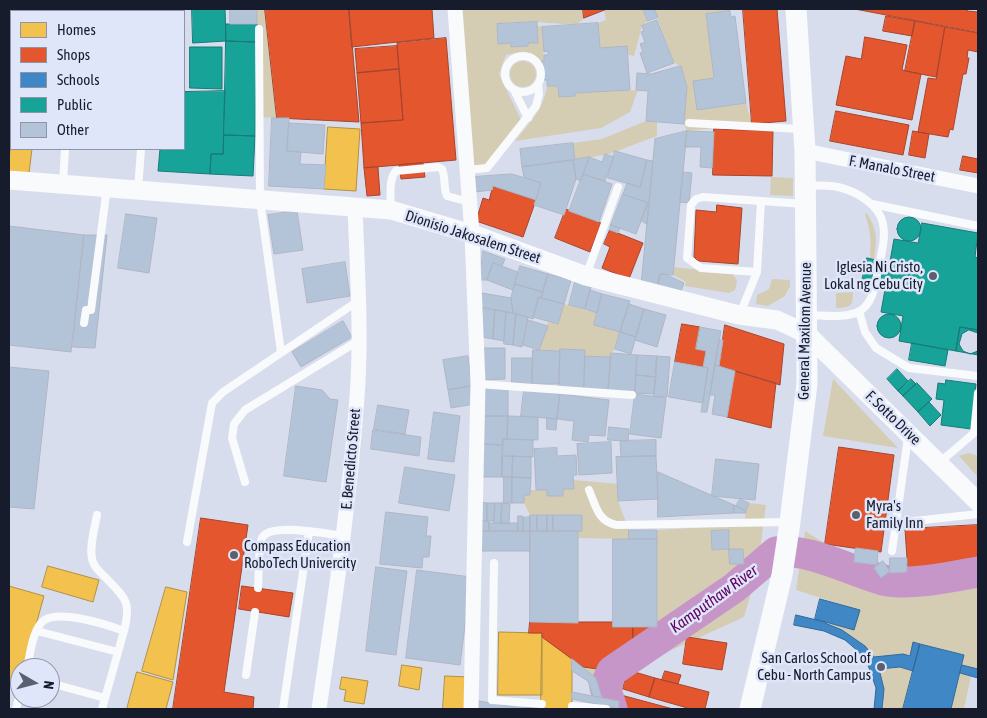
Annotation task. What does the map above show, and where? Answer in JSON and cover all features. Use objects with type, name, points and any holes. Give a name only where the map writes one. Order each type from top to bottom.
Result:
[{"type":"main road","name":"General Maxilom Avenue","points":[[750,709],[782,575],[807,384],[805,152],[796,9]]},
{"type":"street","points":[[455,9],[472,234],[478,384],[470,709]]},
{"type":"street","name":"F. Manalo Street","points":[[805,152],[978,186]]},
{"type":"street","name":"Dionisio Jakosalem Street","points":[[9,180],[391,210],[472,234],[586,276],[739,315],[807,324]]},
{"type":"street","name":"E. Benedicto Street","points":[[319,709],[343,536],[358,380],[359,340],[355,207]]},
{"type":"street","name":"F. Sotto Drive","points":[[807,324],[908,433],[978,502]]},
{"type":"lane","points":[[259,29],[260,200],[281,352]]},
{"type":"lane","points":[[467,170],[487,168],[528,118],[536,106],[541,74],[538,65],[532,58],[523,56],[514,58],[507,65],[505,74],[508,84],[514,90],[528,118]]},
{"type":"lane","points":[[514,90],[524,92],[532,90],[538,84]]},
{"type":"lane","points":[[689,124],[804,129]]},
{"type":"lane","points":[[138,190],[141,150]]},
{"type":"lane","points":[[63,184],[65,152]]},
{"type":"lane","points":[[391,210],[392,179],[396,171],[438,167],[442,169],[444,174],[445,193],[447,196],[469,200]]},
{"type":"lane","points":[[758,272],[701,268],[687,258],[691,205],[696,199],[703,197],[761,201],[806,195],[836,186],[848,190],[870,204],[878,212],[883,223],[884,236],[874,293],[868,304],[859,311],[807,324]]},
{"type":"lane","points":[[84,323],[86,310],[91,310],[107,187]]},
{"type":"lane","points":[[586,276],[618,187]]},
{"type":"lane","points":[[739,315],[758,272],[761,201]]},
{"type":"lane","points":[[870,204],[978,226]]},
{"type":"lane","points":[[188,542],[208,417],[212,403],[223,392],[358,301]]},
{"type":"lane","points":[[859,311],[864,332],[876,348],[909,368],[978,376]]},
{"type":"lane","points":[[245,482],[232,438],[234,424],[245,410],[359,340]]},
{"type":"lane","points":[[478,384],[632,395]]},
{"type":"lane","points":[[939,462],[974,432],[978,393]]},
{"type":"lane","points":[[892,551],[908,433]]},
{"type":"lane","points":[[589,490],[601,518],[608,524],[790,522]]},
{"type":"lane","points":[[896,523],[978,514]]},
{"type":"lane","points":[[96,515],[91,553],[92,560],[96,568],[122,595],[127,604],[129,614],[102,709]]},
{"type":"lane","points":[[258,588],[261,539],[266,532],[275,530],[309,531],[343,536]]},
{"type":"lane","points":[[283,709],[309,531]]},
{"type":"lane","points":[[494,563],[492,700],[542,704]]},
{"type":"lane","points":[[246,674],[255,612]]},
{"type":"lane","points":[[29,658],[37,631],[42,622],[48,618],[55,617],[97,622],[124,631]]},
{"type":"lane","points":[[37,631],[118,652]]},
{"type":"lane","points":[[60,687],[105,698]]},
{"type":"lane","points":[[572,706],[604,708]]},
{"type":"shaded area","points":[[257,9],[265,9],[277,118],[255,117]]},
{"type":"shaded area","points":[[459,9],[583,9],[584,18],[577,25],[537,22],[497,24],[498,44],[511,43],[511,47],[528,46],[528,43],[537,43],[537,26],[542,27],[544,61],[525,52],[506,55],[499,74],[521,120],[488,167],[473,165]]},
{"type":"shaded area","points":[[643,9],[648,21],[642,26],[634,56],[600,48],[598,23],[606,20],[604,10]]},
{"type":"shaded area","points":[[654,9],[730,9],[730,11],[706,15],[714,78],[697,110],[746,103],[752,124],[687,131],[684,124],[687,87],[681,66],[674,63]]},
{"type":"shaded area","points":[[523,61],[532,65],[536,74],[532,83],[523,87],[514,83],[510,74],[514,65]]},
{"type":"shaded area","points":[[547,86],[558,86],[559,97],[575,96],[575,93],[638,90],[630,112],[601,128],[515,141],[539,109]]},
{"type":"shaded area","points":[[646,121],[657,122],[657,136],[609,154],[575,160],[573,143],[602,139]]},
{"type":"shaded area","points":[[771,177],[793,178],[793,196],[770,195]]},
{"type":"shaded area","points":[[867,213],[876,236],[874,260],[870,259],[870,237],[865,215]]},
{"type":"shaded area","points":[[674,267],[733,274],[737,281],[735,290],[729,293],[685,286],[686,282],[673,275]]},
{"type":"shaded area","points":[[772,279],[790,280],[790,286],[785,296],[768,306],[756,304],[757,295],[769,289]]},
{"type":"shaded area","points":[[853,292],[850,306],[836,308],[836,293]]},
{"type":"shaded area","points":[[564,304],[597,313],[594,325],[620,332],[611,357],[585,356],[585,350],[539,350],[548,322],[558,324]]},
{"type":"shaded area","points":[[833,379],[898,448],[823,436]]},
{"type":"shaded area","points":[[969,453],[978,456],[978,477],[959,456]]},
{"type":"shaded area","points":[[574,480],[617,484],[618,501],[629,530],[629,539],[578,538],[578,531],[582,531],[582,515],[530,515],[524,503],[524,495],[530,495],[530,490],[547,490],[548,496],[563,496],[563,489],[574,489]]},
{"type":"shaded area","points":[[749,503],[766,505],[757,572],[744,617],[628,670],[621,695],[600,695],[596,678],[583,667],[605,670],[657,636],[657,530],[744,525]],"holes":[[[729,530],[729,549],[712,550],[711,531]],[[730,549],[743,549],[744,563],[730,564]]]},
{"type":"shaded area","points":[[805,531],[887,582],[908,573],[978,569],[978,669],[962,665],[964,655],[914,642],[910,656],[902,654],[874,657],[852,637],[840,629],[825,623],[854,629],[859,610],[796,590]]},
{"type":"shaded area","points":[[900,667],[913,671],[903,709],[882,709],[884,689],[879,669]]},
{"type":"shaded area","points":[[960,673],[971,676],[964,709],[951,709]]},
{"type":"building: Homes","points":[[9,120],[10,138],[9,138]]},
{"type":"building: Homes","points":[[328,127],[360,129],[356,191],[324,189]]},
{"type":"building: Homes","points":[[10,150],[32,150],[29,173],[9,171]]},
{"type":"building: Homes","points":[[48,566],[99,580],[93,602],[42,587]]},
{"type":"building: Homes","points":[[9,586],[44,596],[27,658],[10,658],[9,685]]},
{"type":"building: Homes","points":[[166,587],[187,592],[173,680],[142,671]]},
{"type":"building: Homes","points":[[499,632],[542,633],[542,695],[498,695]]},
{"type":"building: Homes","points":[[542,637],[572,659],[572,709],[541,709]]},
{"type":"building: Homes","points":[[402,665],[422,668],[419,690],[399,686]]},
{"type":"building: Homes","points":[[137,672],[173,682],[166,709],[127,709]]},
{"type":"building: Homes","points":[[445,676],[469,677],[466,709],[443,709]]},
{"type":"building: Homes","points":[[342,677],[368,681],[364,704],[344,701],[346,690],[340,689]]},
{"type":"building: Shops","points":[[265,9],[349,9],[359,122],[277,118]]},
{"type":"building: Shops","points":[[349,9],[432,9],[434,38],[352,47]]},
{"type":"building: Shops","points":[[583,9],[607,9],[584,18]]},
{"type":"building: Shops","points":[[743,9],[777,9],[786,121],[752,124]]},
{"type":"building: Shops","points":[[855,9],[968,9],[967,11],[978,12],[978,32]]},
{"type":"building: Shops","points":[[886,16],[915,21],[912,36],[883,31]]},
{"type":"building: Shops","points":[[915,21],[945,27],[936,77],[905,71]]},
{"type":"building: Shops","points":[[945,27],[978,33],[978,52],[968,50],[967,58],[969,58],[966,74],[963,74],[953,130],[950,129],[948,137],[918,132],[928,78],[936,79]]},
{"type":"building: Shops","points":[[865,37],[907,45],[902,70],[921,74],[912,120],[836,105],[846,56],[861,59]]},
{"type":"building: Shops","points":[[446,38],[456,160],[364,168],[361,123],[403,120],[397,43]]},
{"type":"building: Shops","points":[[397,46],[399,69],[357,73],[355,49]]},
{"type":"building: Shops","points":[[399,69],[403,120],[361,123],[357,73]]},
{"type":"building: Shops","points":[[836,111],[909,125],[903,155],[830,141]]},
{"type":"building: Shops","points":[[714,129],[773,131],[772,176],[713,175]]},
{"type":"building: Shops","points":[[913,131],[929,134],[925,158],[909,155]]},
{"type":"building: Shops","points":[[963,156],[978,159],[978,173],[960,170]]},
{"type":"building: Shops","points":[[423,163],[425,177],[401,179],[399,165]]},
{"type":"building: Shops","points":[[378,167],[380,195],[367,196],[364,168]]},
{"type":"building: Shops","points":[[493,186],[536,200],[523,237],[476,221],[483,198],[489,200]]},
{"type":"building: Shops","points":[[717,205],[742,208],[738,264],[698,261],[694,257],[696,210],[716,212]]},
{"type":"building: Shops","points":[[566,209],[601,223],[590,252],[555,238]]},
{"type":"building: Shops","points":[[610,230],[643,243],[629,279],[602,268],[610,247],[604,244]]},
{"type":"building: Shops","points":[[682,324],[700,327],[696,349],[706,351],[703,367],[675,362]]},
{"type":"building: Shops","points":[[725,325],[784,344],[780,385],[719,366]]},
{"type":"building: Shops","points":[[735,371],[776,383],[771,428],[727,417]]},
{"type":"building: Shops","points":[[839,447],[894,455],[881,552],[825,544]]},
{"type":"building: Shops","points":[[201,518],[248,525],[224,692],[254,697],[253,709],[173,709]]},
{"type":"building: Shops","points":[[978,525],[978,569],[908,573],[905,529]]},
{"type":"building: Shops","points":[[242,586],[293,593],[289,617],[239,609]]},
{"type":"building: Shops","points":[[530,622],[613,622],[613,627],[633,627],[633,654],[605,670],[583,667],[542,637],[542,633],[529,633]]},
{"type":"building: Shops","points":[[633,627],[657,627],[657,636],[633,654]]},
{"type":"building: Shops","points":[[687,637],[727,643],[722,670],[683,664]]},
{"type":"building: Shops","points":[[628,670],[655,678],[649,697],[623,689]]},
{"type":"building: Shops","points":[[665,671],[681,675],[678,684],[662,680]]},
{"type":"building: Shops","points":[[655,678],[709,692],[705,709],[691,709],[649,697]]},
{"type":"building: Shops","points":[[621,695],[673,709],[620,709]]},
{"type":"building: Schools","points":[[9,9],[42,9],[10,10],[9,89]]},
{"type":"building: Schools","points":[[820,599],[860,610],[854,630],[815,619]]},
{"type":"building: Schools","points":[[796,615],[825,622],[842,630],[865,646],[874,657],[903,654],[910,656],[913,642],[920,644],[913,671],[900,667],[879,669],[884,689],[882,709],[874,709],[876,688],[868,665],[859,652],[845,640],[824,631],[794,625]]},
{"type":"building: Schools","points":[[920,644],[964,655],[951,709],[903,709]]},
{"type":"building: Schools","points":[[962,665],[978,669],[978,678],[960,673]]},
{"type":"building: Public","points":[[83,9],[127,9],[127,10]]},
{"type":"building: Public","points":[[192,9],[225,9],[226,41],[193,43]]},
{"type":"building: Public","points":[[226,24],[257,24],[256,42],[226,41]]},
{"type":"building: Public","points":[[226,41],[256,42],[255,136],[224,135]]},
{"type":"building: Public","points":[[190,47],[222,47],[222,89],[190,88]]},
{"type":"building: Public","points":[[225,91],[223,154],[211,154],[210,174],[158,171],[160,150],[185,150],[185,92]]},
{"type":"building: Public","points":[[224,135],[255,136],[253,176],[210,174],[211,154],[223,154]]},
{"type":"building: Public","points":[[909,217],[917,221],[921,229],[917,237],[909,241],[901,237],[897,229],[901,221]]},
{"type":"building: Public","name":"Iglesia Ni Cristo, Lokal ng Cebu City","points":[[922,223],[978,233],[975,257],[978,258],[978,330],[960,327],[956,351],[899,341],[903,316],[881,312],[894,239],[918,243]]},
{"type":"building: Public","points":[[867,258],[889,263],[884,290],[861,286]]},
{"type":"building: Public","points":[[889,314],[897,318],[901,326],[897,334],[889,338],[881,334],[877,326],[881,318]]},
{"type":"building: Public","points":[[960,327],[978,330],[978,355],[956,351]]},
{"type":"building: Public","points":[[969,330],[978,333],[978,351],[970,354],[963,351],[959,344],[962,334]]},
{"type":"building: Public","points":[[912,343],[948,350],[945,366],[909,360]]},
{"type":"building: Public","points":[[897,369],[908,381],[898,391],[887,379]]},
{"type":"building: Public","points":[[911,379],[916,384],[903,396],[898,391]]},
{"type":"building: Public","points":[[946,380],[976,384],[971,429],[941,425],[944,400],[936,399],[938,383],[945,384]]},
{"type":"building: Public","points":[[917,383],[932,399],[918,412],[903,396]]},
{"type":"building: Public","points":[[929,402],[941,415],[930,426],[918,412]]},
{"type":"building: Other","points":[[230,9],[257,9],[257,24],[230,24]]},
{"type":"building: Other","points":[[643,9],[654,9],[658,17],[648,21]]},
{"type":"building: Other","points":[[730,11],[731,17],[735,16],[746,103],[697,110],[693,81],[714,78],[706,14]]},
{"type":"building: Other","points":[[657,20],[674,63],[647,73],[640,53],[643,52],[640,44],[645,42],[641,32],[644,31],[642,26]]},
{"type":"building: Other","points":[[537,22],[538,43],[528,43],[528,46],[511,47],[511,43],[498,44],[497,24]]},
{"type":"building: Other","points":[[598,23],[600,48],[627,46],[630,90],[575,93],[575,96],[559,97],[558,86],[547,86],[547,80],[542,80],[541,61],[544,61],[544,55],[548,55],[548,51],[544,52],[542,27]]},
{"type":"building: Other","points":[[681,66],[687,87],[684,124],[646,121],[648,91],[636,90],[637,73],[651,74]]},
{"type":"building: Other","points":[[272,118],[289,118],[287,151],[301,152],[300,164],[326,165],[324,189],[269,186]]},
{"type":"building: Other","points":[[289,123],[325,125],[323,154],[287,151]]},
{"type":"building: Other","points":[[687,131],[673,275],[660,274],[658,287],[641,285],[655,139]]},
{"type":"building: Other","points":[[687,131],[714,132],[712,168],[700,167],[701,147],[685,147]]},
{"type":"building: Other","points":[[573,143],[575,160],[522,167],[520,149]]},
{"type":"building: Other","points":[[615,151],[647,160],[640,187],[608,178]]},
{"type":"building: Other","points":[[605,154],[614,157],[605,181],[583,174],[589,157],[602,162]]},
{"type":"building: Other","points":[[589,157],[581,181],[576,179],[573,160]]},
{"type":"building: Other","points":[[573,160],[576,179],[564,215],[534,205],[541,183],[524,177],[522,167]]},
{"type":"building: Other","points":[[647,160],[653,161],[649,203],[623,194],[627,183],[640,187]]},
{"type":"building: Other","points":[[683,172],[692,173],[689,203],[680,202]]},
{"type":"building: Other","points":[[512,174],[541,183],[536,200],[493,186],[492,190],[475,192],[474,177]]},
{"type":"building: Other","points":[[583,174],[612,184],[599,222],[569,211]]},
{"type":"building: Other","points":[[623,194],[648,203],[636,234],[611,225]]},
{"type":"building: Other","points":[[649,203],[647,224],[641,221]]},
{"type":"building: Other","points":[[297,211],[303,250],[274,254],[268,215]]},
{"type":"building: Other","points":[[126,214],[157,218],[149,273],[118,268]]},
{"type":"building: Other","points":[[611,225],[620,228],[618,233],[610,230]]},
{"type":"building: Other","points":[[9,226],[84,235],[71,352],[9,345]]},
{"type":"building: Other","points":[[84,235],[107,235],[95,348],[73,347]]},
{"type":"building: Other","points":[[483,251],[505,259],[502,266],[493,263],[487,280],[480,280]]},
{"type":"building: Other","points":[[345,262],[350,296],[307,303],[302,269]]},
{"type":"building: Other","points":[[493,263],[518,272],[513,290],[487,280]]},
{"type":"building: Other","points":[[520,266],[548,274],[543,292],[515,284]]},
{"type":"building: Other","points":[[548,274],[571,280],[564,304],[541,298]]},
{"type":"building: Other","points":[[660,274],[665,274],[684,283],[679,296],[658,287]]},
{"type":"building: Other","points":[[575,282],[591,287],[585,309],[569,305]]},
{"type":"building: Other","points":[[515,284],[543,292],[541,298],[539,297],[533,319],[513,313],[511,298]]},
{"type":"building: Other","points":[[590,290],[602,294],[597,313],[585,309]]},
{"type":"building: Other","points":[[482,293],[511,298],[513,313],[480,307]]},
{"type":"building: Other","points":[[602,294],[630,301],[620,332],[594,325]]},
{"type":"building: Other","points":[[539,297],[564,304],[558,324],[533,317]]},
{"type":"building: Other","points":[[629,304],[644,309],[636,337],[620,332]]},
{"type":"building: Other","points":[[483,308],[495,310],[493,339],[482,337]]},
{"type":"building: Other","points":[[644,309],[666,315],[657,347],[635,340]]},
{"type":"building: Other","points":[[495,310],[506,312],[504,341],[493,339]]},
{"type":"building: Other","points":[[506,312],[516,314],[513,345],[504,344]]},
{"type":"building: Other","points":[[516,314],[528,317],[522,347],[513,345]]},
{"type":"building: Other","points":[[528,320],[548,326],[539,350],[523,345]]},
{"type":"building: Other","points":[[343,321],[352,337],[301,367],[292,352]]},
{"type":"building: Other","points":[[700,327],[721,331],[707,412],[701,412],[708,368],[703,367],[706,351],[696,349]]},
{"type":"building: Other","points":[[620,332],[636,337],[631,354],[615,349]]},
{"type":"building: Other","points":[[719,340],[723,340],[719,366],[715,365]]},
{"type":"building: Other","points":[[483,348],[505,348],[505,379],[483,380]]},
{"type":"building: Other","points":[[560,349],[585,350],[584,388],[559,387]]},
{"type":"building: Other","points":[[533,350],[560,351],[559,384],[532,384]]},
{"type":"building: Other","points":[[611,353],[637,355],[635,393],[608,391]]},
{"type":"building: Other","points":[[637,355],[657,356],[656,377],[636,375]]},
{"type":"building: Other","points":[[468,356],[472,386],[448,390],[443,360]]},
{"type":"building: Other","points":[[585,356],[611,357],[608,391],[584,390]]},
{"type":"building: Other","points":[[657,356],[670,357],[667,397],[654,396]]},
{"type":"building: Other","points":[[512,358],[533,358],[532,384],[512,383]]},
{"type":"building: Other","points":[[675,362],[708,368],[703,403],[669,397]]},
{"type":"building: Other","points":[[715,365],[735,371],[727,417],[712,414],[715,395],[710,395]]},
{"type":"building: Other","points":[[9,367],[49,371],[34,509],[9,507]]},
{"type":"building: Other","points":[[636,375],[656,377],[654,394],[635,393]]},
{"type":"building: Other","points":[[296,386],[322,390],[330,399],[338,400],[326,482],[284,476]]},
{"type":"building: Other","points":[[472,386],[474,404],[451,408],[448,390]]},
{"type":"building: Other","points":[[482,388],[508,389],[508,416],[482,416]]},
{"type":"building: Other","points":[[524,390],[560,394],[557,419],[521,416]]},
{"type":"building: Other","points":[[560,394],[609,400],[605,436],[589,435],[588,442],[572,440],[574,421],[557,419]]},
{"type":"building: Other","points":[[635,394],[666,398],[661,438],[630,434]]},
{"type":"building: Other","points":[[378,405],[409,410],[405,434],[374,429]]},
{"type":"building: Other","points":[[434,412],[460,416],[454,462],[428,459]]},
{"type":"building: Other","points":[[482,416],[508,416],[507,439],[503,439],[503,445],[481,444]]},
{"type":"building: Other","points":[[508,416],[538,417],[538,440],[507,439]]},
{"type":"building: Other","points":[[547,418],[557,419],[556,430],[547,429]]},
{"type":"building: Other","points":[[609,427],[629,429],[628,441],[608,440]]},
{"type":"building: Other","points":[[373,430],[421,437],[419,456],[371,449]]},
{"type":"building: Other","points":[[503,439],[533,440],[533,457],[502,456]]},
{"type":"building: Other","points":[[656,440],[656,456],[621,457],[620,441]]},
{"type":"building: Other","points":[[611,442],[612,473],[579,475],[577,444]]},
{"type":"building: Other","points":[[481,444],[503,445],[502,477],[481,477]]},
{"type":"building: Other","points":[[557,448],[557,456],[576,455],[577,475],[573,475],[574,489],[563,489],[563,496],[547,496],[547,490],[536,490],[534,449]]},
{"type":"building: Other","points":[[502,456],[513,456],[512,477],[502,477]]},
{"type":"building: Other","points":[[513,456],[531,457],[531,478],[512,477]]},
{"type":"building: Other","points":[[656,456],[658,499],[618,501],[616,457]]},
{"type":"building: Other","points":[[716,459],[759,464],[755,500],[712,496]]},
{"type":"building: Other","points":[[405,467],[455,475],[449,511],[399,503]]},
{"type":"building: Other","points":[[658,472],[734,505],[734,513],[658,517]]},
{"type":"building: Other","points":[[504,477],[512,477],[512,503],[504,503]]},
{"type":"building: Other","points":[[512,477],[531,478],[530,495],[524,495],[524,503],[512,503]]},
{"type":"building: Other","points":[[740,499],[749,503],[746,511],[736,506]]},
{"type":"building: Other","points":[[479,502],[487,503],[487,521],[479,521]]},
{"type":"building: Other","points":[[487,503],[495,503],[494,521],[487,521]]},
{"type":"building: Other","points":[[495,503],[502,503],[501,523],[494,523]]},
{"type":"building: Other","points":[[502,503],[510,504],[509,523],[501,523]]},
{"type":"building: Other","points":[[734,505],[746,511],[746,513],[734,513]]},
{"type":"building: Other","points":[[386,512],[428,517],[426,536],[431,536],[429,557],[423,557],[422,568],[380,564]]},
{"type":"building: Other","points":[[530,515],[537,515],[537,531],[530,531]]},
{"type":"building: Other","points":[[537,515],[547,515],[547,531],[537,531]]},
{"type":"building: Other","points":[[547,515],[553,515],[553,531],[547,531]]},
{"type":"building: Other","points":[[553,515],[582,515],[582,531],[553,531]]},
{"type":"building: Other","points":[[518,516],[523,516],[523,531],[518,531]]},
{"type":"building: Other","points":[[530,517],[530,531],[523,531],[523,518]]},
{"type":"building: Other","points":[[479,521],[489,521],[489,531],[479,531]]},
{"type":"building: Other","points":[[489,523],[518,523],[518,531],[489,531]]},
{"type":"building: Other","points":[[629,530],[657,530],[657,539],[629,539]]},
{"type":"building: Other","points":[[729,530],[729,549],[712,550],[711,531]]},
{"type":"building: Other","points":[[479,531],[530,531],[530,551],[478,551]]},
{"type":"building: Other","points":[[530,531],[578,531],[578,623],[530,622]]},
{"type":"building: Other","points":[[613,539],[657,539],[657,627],[613,627]]},
{"type":"building: Other","points":[[856,548],[878,551],[877,565],[854,562]]},
{"type":"building: Other","points":[[729,549],[743,549],[744,564],[730,564]]},
{"type":"building: Other","points":[[890,558],[907,558],[907,572],[890,573]]},
{"type":"building: Other","points":[[883,561],[890,571],[881,578],[874,568]]},
{"type":"building: Other","points":[[376,567],[407,571],[396,655],[366,651]]},
{"type":"building: Other","points":[[417,570],[471,577],[460,665],[406,658]]},
{"type":"building: Other","points":[[572,659],[596,678],[602,698],[593,696],[588,681],[572,671]]},
{"type":"building: Other","points":[[572,692],[619,701],[619,709],[572,699]]},
{"type":"building: Other","points":[[479,701],[515,707],[542,708],[478,709]]},
{"type":"waterway","name":"Kamputhaw River","points":[[612,709],[605,687],[612,671],[734,588],[776,552],[802,553],[894,582],[930,580],[978,572]]},
{"type":"place","name":"Iglesia Ni Cristo, Lokal ng Cebu City","points":[[933,276]]},
{"type":"place","name":"Myra's Family Inn","points":[[856,515]]},
{"type":"place","name":"Compass Education RoboTech Univercity","points":[[234,555]]},
{"type":"place","name":"San Carlos School of Cebu - North Campus","points":[[881,667]]}]
